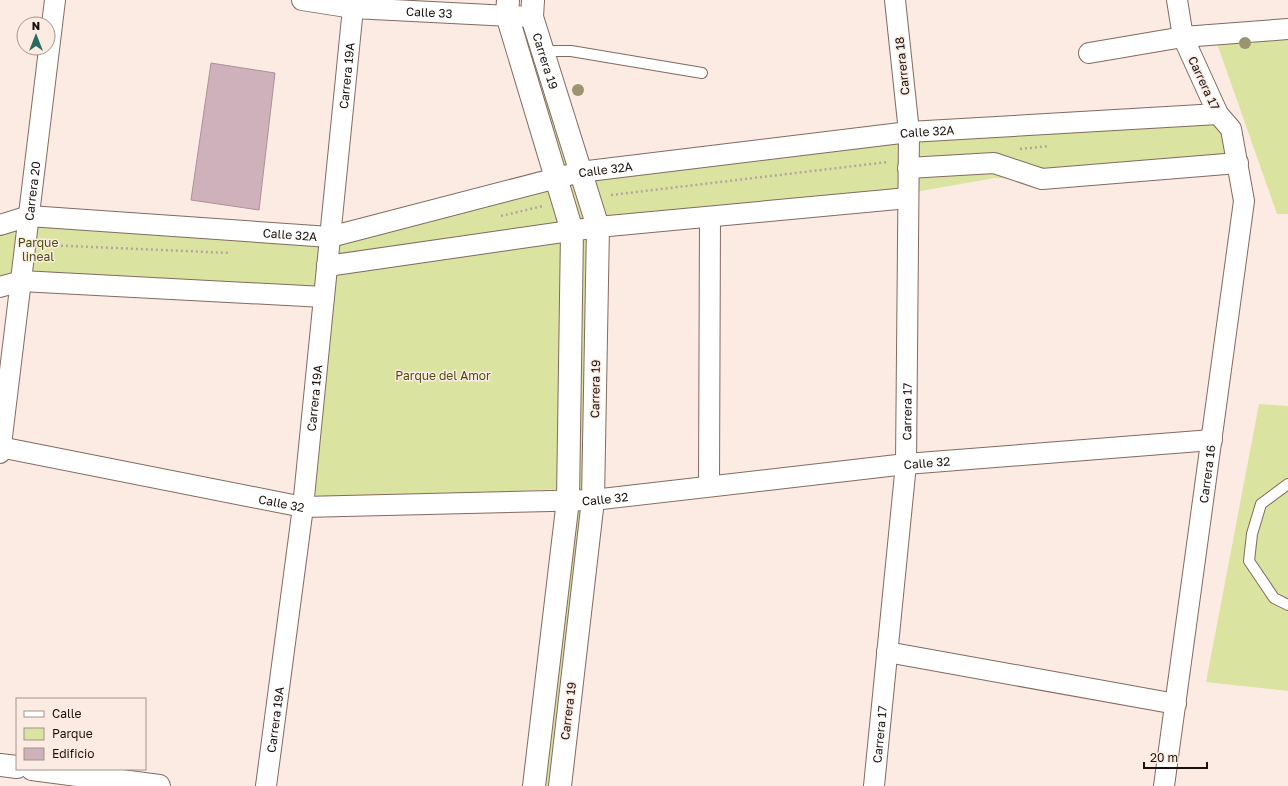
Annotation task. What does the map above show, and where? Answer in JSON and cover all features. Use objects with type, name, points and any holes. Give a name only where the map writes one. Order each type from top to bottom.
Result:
[{"type":"main road","name":"Carrera 19","points":[[508,8],[572,231],[568,500],[534,786]]},
{"type":"main road","name":"Carrera 19","points":[[533,9],[543,51],[598,227],[593,500],[560,786]]},
{"type":"main road","points":[[0,765],[16,767]]},
{"type":"main road","points":[[39,770],[159,786]]},
{"type":"street","name":"Carrera 20","points":[[0,449],[55,0]]},
{"type":"street","name":"Calle 33","points":[[302,0],[353,8],[533,9]]},
{"type":"street","name":"Carrera 18","points":[[895,0],[909,132]]},
{"type":"street","name":"Carrera 17","points":[[1177,0],[1183,37],[1218,114],[1231,129],[1238,163]]},
{"type":"street","name":"Carrera 19A","points":[[266,786],[303,507],[353,8]]},
{"type":"street","points":[[1088,53],[1183,37],[1288,29]]},
{"type":"street","name":"Calle 32A","points":[[0,225],[29,216],[330,237],[580,172],[909,132],[1218,114]]},
{"type":"street","name":"Carrera 17","points":[[874,786],[906,464],[909,132]]},
{"type":"street","points":[[908,164],[994,163],[1042,179],[1238,163]]},
{"type":"street","name":"Carrera 16","points":[[1164,786],[1244,201],[1238,163]]},
{"type":"street","points":[[327,266],[598,227],[908,198]]},
{"type":"street","points":[[709,486],[710,217]]},
{"type":"street","points":[[0,287],[21,281],[324,297]]},
{"type":"street","name":"Calle 32","points":[[0,449],[303,507],[593,500],[906,464],[1212,440]]},
{"type":"street","points":[[887,652],[1176,704]]},
{"type":"lane","points":[[543,51],[571,51],[702,73]]},
{"type":"lane","points":[[1288,484],[1261,504],[1252,534],[1249,560],[1274,598],[1288,605]]},
{"type":"path","points":[[1018,149],[1050,146]]},
{"type":"path","points":[[589,198],[908,164]]},
{"type":"path","points":[[495,217],[564,202]]},
{"type":"path","points":[[26,244],[237,253]]},
{"type":"green space","points":[[516,19],[527,20],[572,167],[560,169]]},
{"type":"green space","points":[[1288,32],[1288,214],[1277,214],[1215,38]]},
{"type":"green space","name":"Parque lineal","points":[[1218,114],[1238,163],[1042,179],[995,178],[915,192],[594,235],[591,496],[572,497],[575,231],[327,266],[324,297],[0,287],[0,223],[330,237],[580,172]]},
{"type":"green space","name":"Parque del Amor","points":[[563,237],[561,489],[310,500],[333,271]]},
{"type":"green space","points":[[1259,404],[1288,406],[1288,691],[1206,682]]},
{"type":"green space","points":[[573,505],[587,506],[554,786],[541,786]]},
{"type":"building","points":[[211,63],[275,73],[259,210],[191,200]]}]
